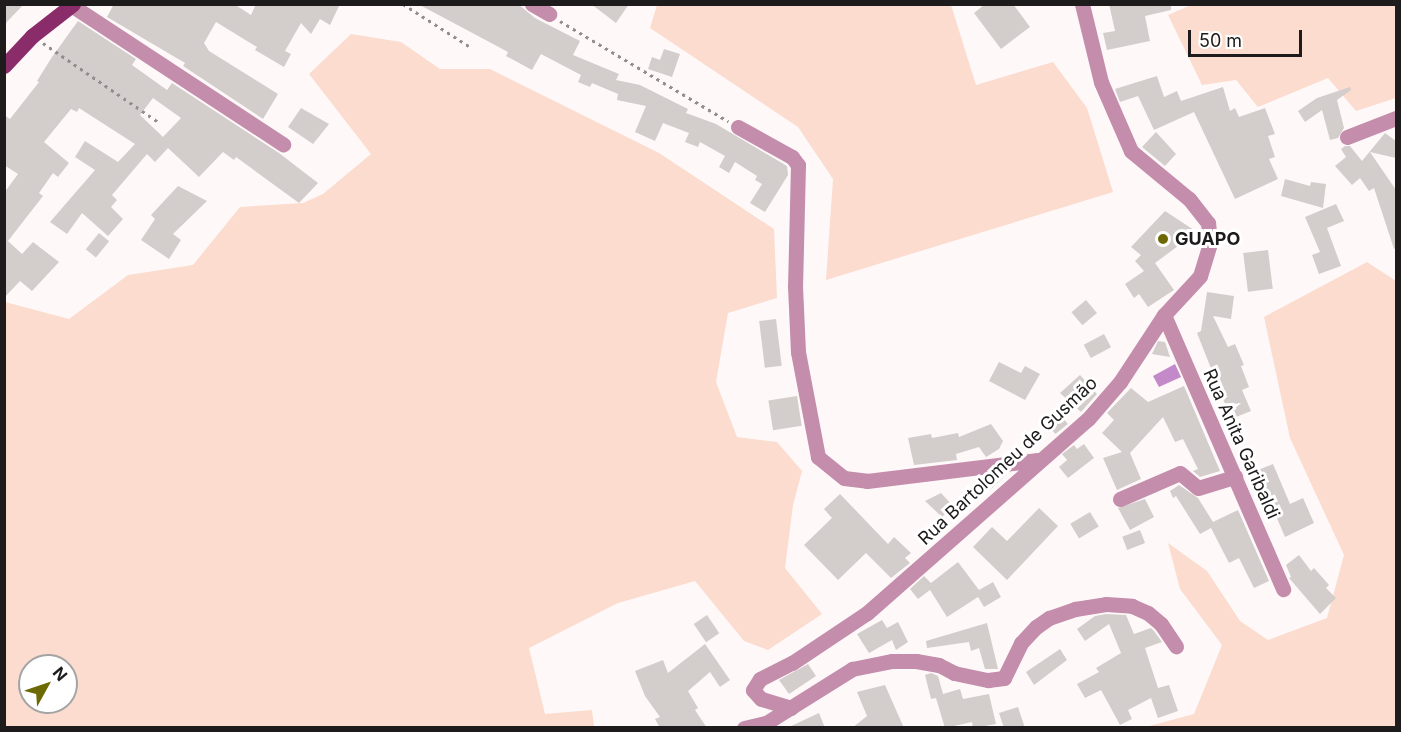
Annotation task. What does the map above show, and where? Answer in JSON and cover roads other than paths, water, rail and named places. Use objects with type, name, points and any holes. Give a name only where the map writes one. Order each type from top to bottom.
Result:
[{"type":"main road","points":[[4,66],[32,36],[72,5]]},
{"type":"street","points":[[532,4],[549,14]]},
{"type":"street","name":"Rua Bartolomeu de Gusmão","points":[[791,708],[761,699],[753,690],[760,678],[792,663],[867,613],[921,568],[1038,460],[1104,403],[1164,315],[1200,276],[1210,244],[1208,223],[1189,199],[1131,151],[1101,82],[1082,4]]},
{"type":"street","points":[[72,5],[283,144]]},
{"type":"street","points":[[1347,137],[1396,118]]},
{"type":"street","points":[[738,127],[792,157],[798,165],[795,286],[798,352],[818,457],[844,478],[867,481],[1038,460]]},
{"type":"street","name":"Rua Anita Garibaldi","points":[[1164,315],[1283,590]]},
{"type":"street","points":[[1120,499],[1180,473],[1197,488],[1235,477]]},
{"type":"street","points":[[744,728],[766,723],[813,691],[852,669],[892,661],[939,665],[954,673],[996,680],[1004,678],[1021,643],[1036,627],[1049,618],[1066,612],[1106,604],[1132,606],[1148,613],[1161,624],[1176,646]]},
{"type":"place","name":"GUAPO","points":[[1163,239]]}]
